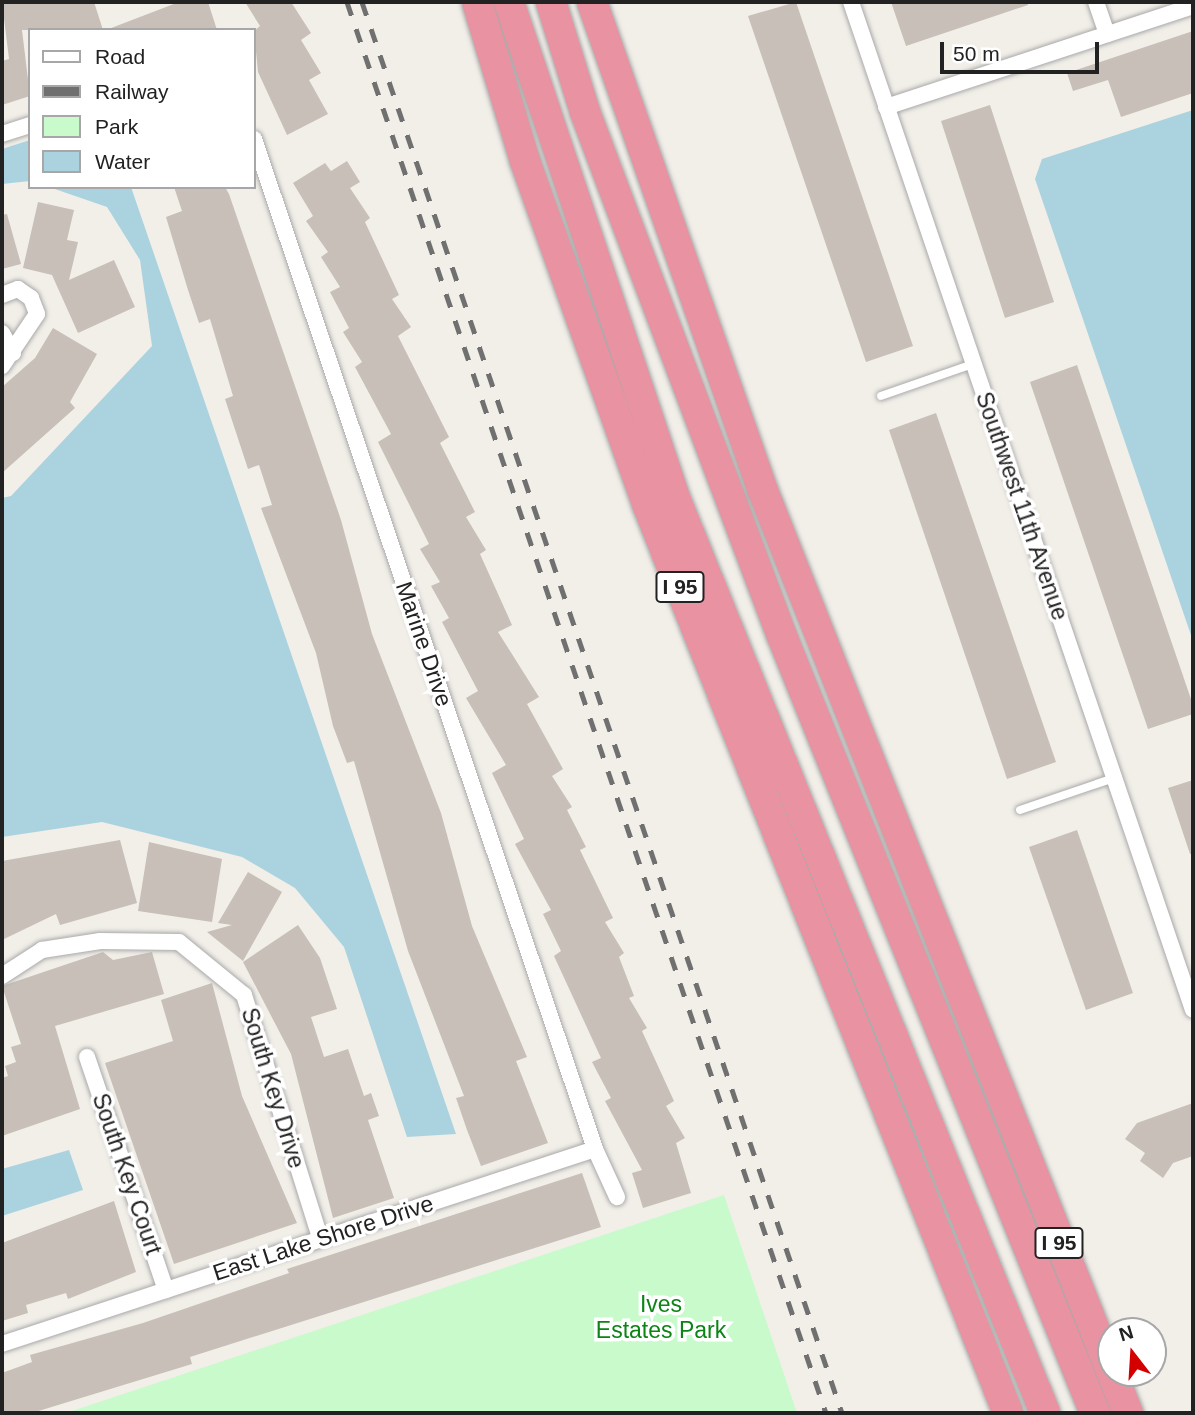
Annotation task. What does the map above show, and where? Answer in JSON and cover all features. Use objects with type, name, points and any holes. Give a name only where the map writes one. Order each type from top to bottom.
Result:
[{"type":"highway","name":"I 95","points":[[477,2],[525,161],[647,504],[1008,1413]]},
{"type":"highway","points":[[509,2],[675,498],[1045,1413]]},
{"type":"highway","points":[[551,2],[585,112],[782,635],[1095,1413]]},
{"type":"highway","name":"I 95","points":[[592,2],[763,491],[1097,1337]]},
{"type":"highway","name":"I 95","points":[[1117,1387],[1128,1413]]},
{"type":"street","name":"Southwest 11th Avenue","points":[[851,2],[1193,1010]]},
{"type":"street","points":[[1096,2],[1107,34]]},
{"type":"street","points":[[886,107],[1193,6]]},
{"type":"street","points":[[2,134],[28,126]]},
{"type":"street","name":"Marine Drive","points":[[256,145],[595,1150]]},
{"type":"street","points":[[2,295],[18,289],[31,298],[37,314],[2,366]]},
{"type":"street","points":[[2,333],[13,353]]},
{"type":"street","name":"South Key Drive","points":[[2,976],[42,950],[100,941],[178,942],[244,995],[320,1238]]},
{"type":"street","name":"South Key Court","points":[[87,1057],[166,1290]]},
{"type":"street","points":[[595,1150],[617,1197]]},
{"type":"street","name":"East Lake Shore Drive","points":[[2,1344],[595,1150]]},
{"type":"lane","points":[[881,396],[974,364]]},
{"type":"lane","points":[[1020,810],[1114,778]]},
{"type":"green space","name":"Ives Estates Park","points":[[724,1195],[797,1413],[66,1413]]},
{"type":"water","points":[[1193,110],[1193,641],[1035,179],[1042,159]]},
{"type":"water","points":[[28,141],[28,181],[2,184],[2,149]]},
{"type":"water","points":[[55,189],[132,189],[456,1134],[407,1137],[344,947],[295,888],[242,857],[102,822],[2,837],[2,498],[11,496],[152,346],[140,260],[107,207]]},
{"type":"water","points":[[69,1150],[83,1190],[2,1216],[2,1169]]},
{"type":"building","points":[[2,2],[94,2],[102,28],[22,30],[28,97],[2,105],[2,61],[9,59]]},
{"type":"building","points":[[179,2],[208,2],[216,28],[111,28]]},
{"type":"building","points":[[245,2],[291,2],[311,33],[301,40],[321,73],[309,80],[328,114],[287,135],[258,72],[256,29],[260,26]]},
{"type":"building","points":[[796,2],[913,346],[866,362],[748,16]]},
{"type":"building","points":[[891,2],[1027,2],[1028,5],[906,46]]},
{"type":"building","points":[[1193,31],[1193,93],[1121,117],[1108,80],[1073,91],[1067,73]]},
{"type":"building","points":[[990,105],[1054,302],[1005,318],[941,121]]},
{"type":"building","points":[[347,161],[360,182],[350,188],[370,218],[365,222],[399,295],[392,299],[411,327],[398,336],[449,437],[440,443],[475,512],[466,517],[486,550],[480,554],[512,625],[498,632],[539,697],[527,704],[563,769],[552,776],[572,807],[567,810],[586,847],[580,850],[613,918],[605,922],[624,953],[619,957],[634,996],[629,998],[647,1028],[642,1031],[674,1101],[666,1106],[685,1138],[676,1143],[691,1193],[643,1208],[632,1173],[642,1170],[605,1101],[611,1098],[592,1062],[601,1058],[554,956],[561,951],[543,914],[551,910],[515,844],[524,839],[492,773],[506,765],[466,698],[478,691],[442,622],[449,618],[431,586],[440,582],[420,549],[429,544],[378,442],[391,434],[355,367],[362,362],[343,332],[349,328],[330,292],[340,287],[321,257],[328,252],[306,221],[313,216],[293,183],[325,163],[331,171]]},
{"type":"building","points":[[175,189],[226,189],[229,194],[341,520],[372,634],[441,813],[472,926],[527,1057],[516,1061],[548,1143],[481,1166],[456,1098],[464,1096],[408,951],[354,761],[347,763],[333,726],[316,653],[261,508],[272,505],[259,465],[248,469],[225,399],[233,396],[210,319],[199,323],[188,290],[166,217],[182,211]]},
{"type":"building","points":[[38,202],[74,210],[67,240],[78,242],[69,280],[114,260],[135,307],[78,333],[52,275],[23,268]]},
{"type":"building","points":[[7,214],[21,264],[2,269],[2,215]]},
{"type":"building","points":[[53,328],[97,354],[70,402],[75,408],[2,473],[2,387],[35,358]]},
{"type":"building","points":[[1077,365],[1193,705],[1193,714],[1148,729],[1030,382]]},
{"type":"building","points":[[936,413],[1056,762],[1007,779],[889,430]]},
{"type":"building","points":[[1193,780],[1193,854],[1190,854],[1168,788]]},
{"type":"building","points":[[1077,830],[1133,993],[1086,1010],[1029,847]]},
{"type":"building","points":[[120,840],[137,903],[60,925],[56,914],[2,940],[2,861]]},
{"type":"building","points":[[149,842],[222,859],[212,922],[138,911]]},
{"type":"building","points":[[248,872],[282,892],[243,961],[207,932],[232,925],[218,923]]},
{"type":"building","points":[[298,925],[320,958],[337,1009],[311,1017],[324,1057],[348,1049],[364,1096],[371,1093],[379,1116],[368,1120],[394,1198],[333,1218],[291,1054],[243,962]]},
{"type":"building","points":[[103,952],[113,960],[152,952],[164,994],[55,1026],[80,1109],[2,1136],[2,1078],[8,1076],[5,1066],[16,1062],[11,1047],[21,1044],[2,986]]},
{"type":"building","points":[[212,983],[242,1096],[297,1223],[174,1264],[105,1063],[173,1041],[161,1000]]},
{"type":"building","points":[[1193,1103],[1193,1156],[1173,1163],[1163,1178],[1140,1161],[1145,1153],[1125,1139],[1137,1123]]},
{"type":"building","points":[[582,1173],[601,1227],[190,1357],[192,1364],[32,1413],[2,1413],[2,1373],[32,1362],[30,1355],[143,1323],[289,1273],[287,1269]]},
{"type":"building","points":[[114,1201],[136,1272],[68,1299],[66,1293],[26,1305],[28,1313],[2,1321],[2,1243]]},
{"type":"railway","points":[[347,2],[826,1413]]},
{"type":"railway","points":[[362,2],[842,1413]]}]
